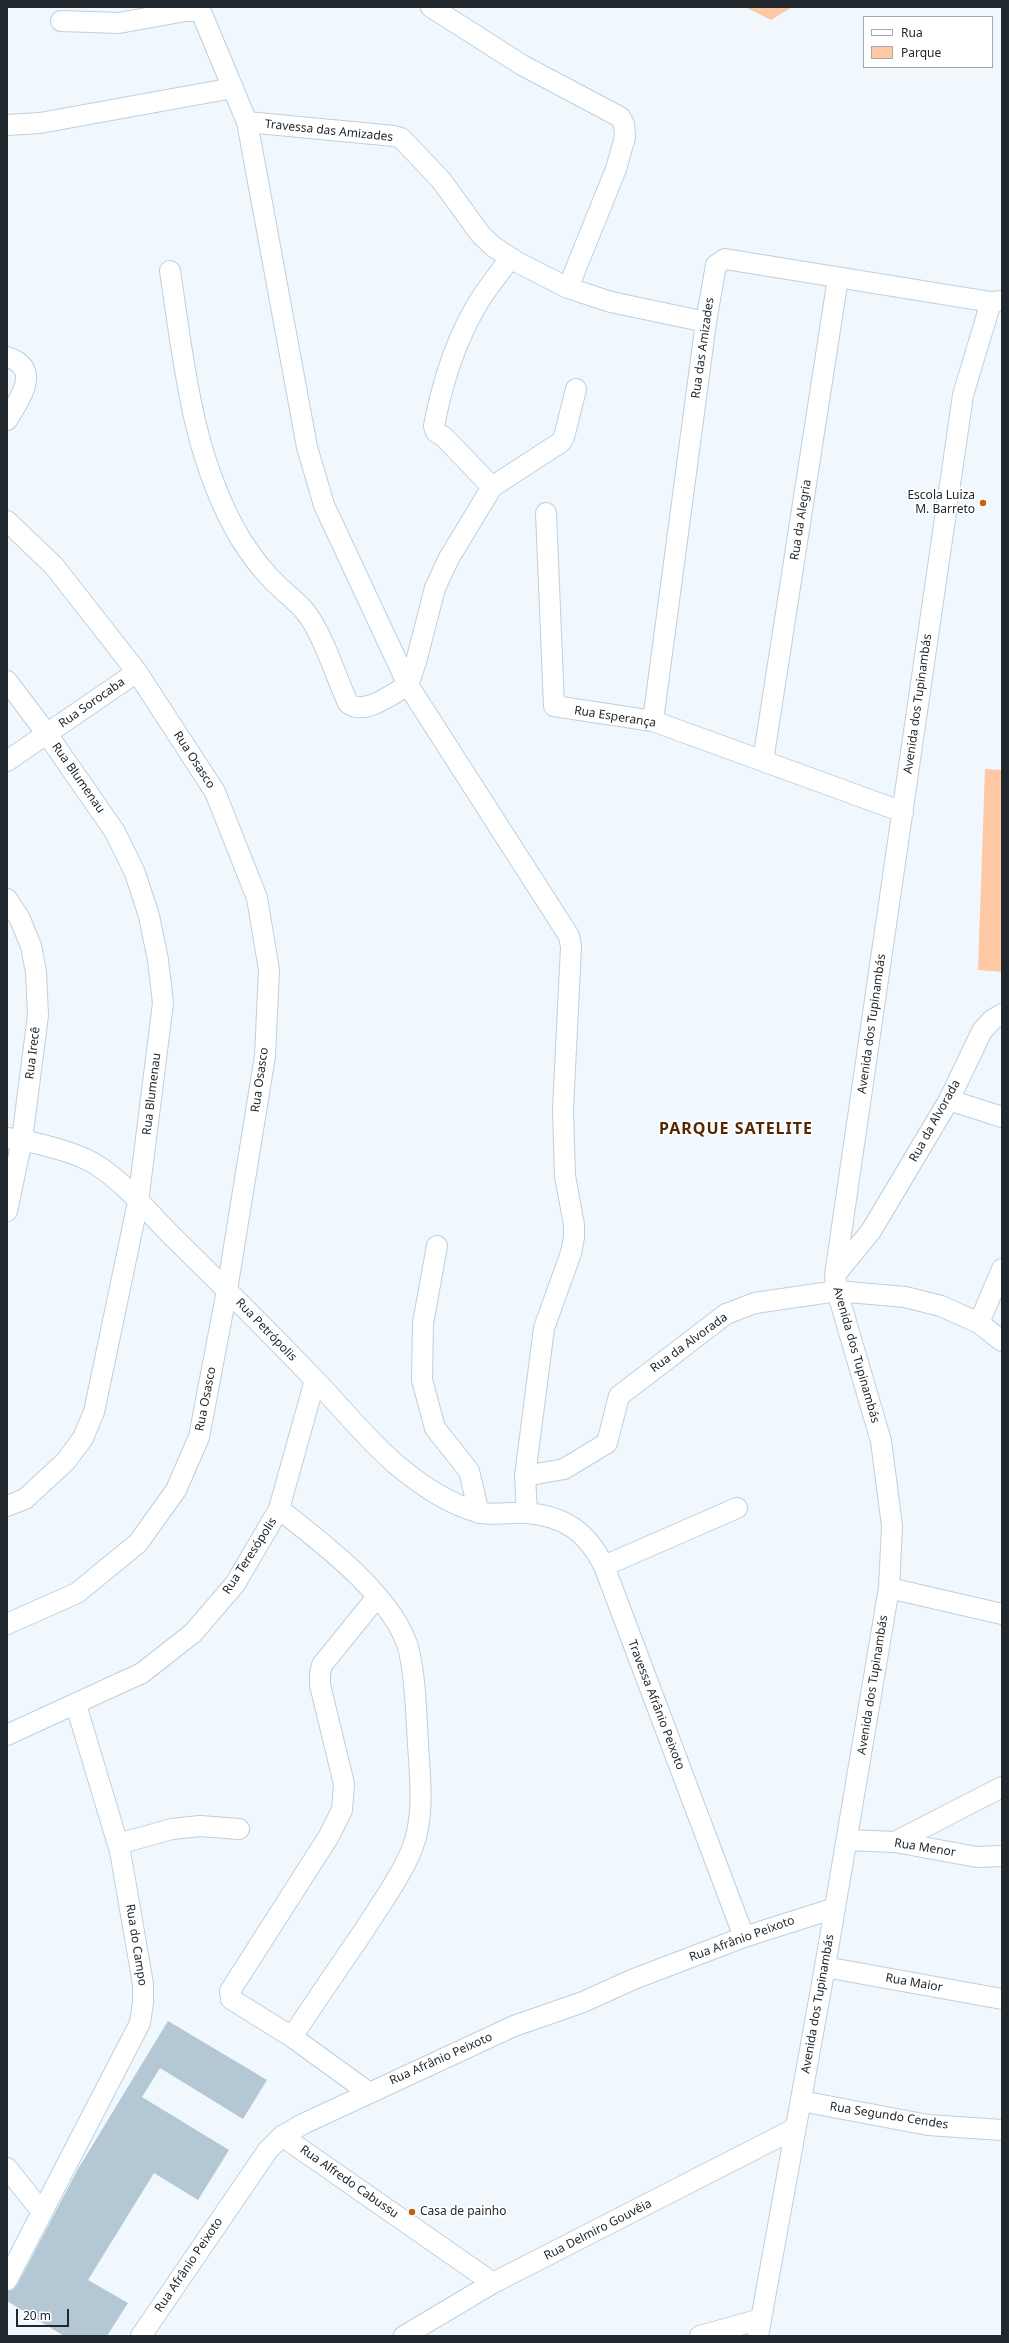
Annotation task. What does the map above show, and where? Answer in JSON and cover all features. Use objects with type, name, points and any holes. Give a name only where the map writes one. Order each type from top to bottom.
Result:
[{"type":"street","points":[[431,7],[522,65],[620,117],[624,124],[625,137],[616,169],[568,288]]},
{"type":"street","points":[[61,21],[119,23],[200,9],[247,122],[307,447],[324,505],[408,685],[569,936],[572,947],[563,1110],[564,1176],[574,1226],[574,1237],[572,1253],[544,1328],[525,1476],[527,1513]]},
{"type":"street","points":[[7,125],[40,123],[233,88]]},
{"type":"street","name":"Travessa das Amizades","points":[[247,122],[394,136],[401,138],[441,180],[480,234],[510,258],[568,288],[611,302],[706,322]]},
{"type":"street","points":[[492,487],[444,437],[436,432],[434,426],[442,386],[453,354],[475,307],[510,258]]},
{"type":"street","name":"Rua das Amizades","points":[[653,721],[706,322],[716,265],[725,259],[838,278],[997,301]]},
{"type":"street","points":[[170,271],[188,390],[201,448],[218,495],[241,538],[265,572],[304,611],[316,630],[348,703],[351,706],[366,708],[408,685],[416,662],[434,588],[449,558],[492,487],[561,442],[564,437],[576,389]]},
{"type":"street","name":"Rua da Alegria","points":[[763,761],[838,278]]},
{"type":"street","name":"Avenida dos Tupinambás","points":[[759,2328],[794,2129],[825,1967],[889,1588],[892,1526],[881,1441],[836,1283],[840,1239],[963,395],[997,301]]},
{"type":"street","points":[[7,357],[13,359],[22,367],[26,376],[26,387],[7,420]]},
{"type":"street","name":"Rua Esperança","points":[[546,513],[554,706],[653,721],[903,812]]},
{"type":"street","name":"Rua Osasco","points":[[7,521],[54,566],[137,672],[215,792],[257,898],[269,970],[265,1056],[227,1290],[198,1437],[176,1490],[138,1542],[77,1593],[7,1624]]},
{"type":"street","name":"Rua Sorocaba","points":[[7,761],[137,672]]},
{"type":"street","name":"Rua Blumenau","points":[[7,681],[47,734],[114,832],[135,873],[149,916],[163,1003],[138,1202],[94,1412],[83,1438],[66,1461],[48,1480],[25,1500],[7,1506]]},
{"type":"street","name":"Rua Irecê","points":[[7,899],[20,919],[31,946],[36,972],[38,1015],[15,1139],[7,1211]]},
{"type":"street","name":"Rua da Alvorada","points":[[525,1476],[564,1469],[607,1443],[619,1396],[726,1314],[755,1303],[836,1283],[871,1231],[949,1100],[982,1031],[992,1020],[1002,1014]]},
{"type":"street","points":[[949,1100],[1002,1117]]},
{"type":"street","name":"Rua Petrópolis","points":[[15,1139],[81,1157],[98,1165],[138,1202],[227,1290],[388,1457],[421,1485],[453,1504],[479,1513],[527,1513]]},
{"type":"street","points":[[840,1239],[871,1231]]},
{"type":"street","points":[[436,1246],[423,1323],[422,1380],[435,1428],[469,1471],[479,1513]]},
{"type":"street","points":[[979,1323],[1002,1269]]},
{"type":"street","points":[[836,1283],[941,1306],[979,1323],[1002,1341]]},
{"type":"street","name":"Rua Teresópolis","points":[[7,1735],[76,1705],[142,1673],[193,1633],[235,1584],[279,1509],[315,1380]]},
{"type":"street","points":[[604,1566],[737,1508]]},
{"type":"street","points":[[279,1509],[340,1557],[377,1597],[401,1629],[409,1651],[413,1684],[421,1810],[412,1848],[390,1891],[292,2037]]},
{"type":"street","name":"Travessa Afrânio Peixoto","points":[[527,1513],[553,1518],[572,1527],[586,1537],[604,1566],[744,1937]]},
{"type":"street","points":[[889,1588],[1002,1614]]},
{"type":"street","points":[[368,2092],[292,2037],[231,1999],[230,1991],[329,1836],[342,1810],[344,1784],[320,1685],[320,1674],[322,1665],[377,1597]]},
{"type":"street","name":"Rua do Campo","points":[[7,2280],[140,2023],[144,2003],[144,1984],[118,1844],[76,1705]]},
{"type":"street","points":[[895,1842],[1002,1787]]},
{"type":"street","points":[[118,1844],[172,1829],[200,1826],[239,1829]]},
{"type":"street","name":"Rua Menor","points":[[847,1840],[895,1842],[977,1857],[1002,1856]]},
{"type":"street","name":"Rua Afrânio Peixoto","points":[[141,2336],[268,2150],[282,2136],[368,2092],[514,2026],[583,2002],[634,1979],[744,1937],[835,1908]]},
{"type":"street","name":"Rua Maior","points":[[825,1967],[1002,1999]]},
{"type":"street","name":"Rua Segundo Cendes","points":[[800,2101],[928,2125],[1002,2130]]},
{"type":"street","name":"Rua Delmiro Gouvêia","points":[[404,2336],[493,2283],[794,2129]]},
{"type":"street","name":"Rua Alfredo Cabussu","points":[[282,2136],[493,2283]]},
{"type":"street","points":[[7,2168],[42,2212]]},
{"type":"street","points":[[700,2336],[759,2328]]},
{"type":"green space","points":[[745,7],[792,7],[771,20]]},
{"type":"green space","points":[[985,769],[1002,770],[1002,972],[978,970]]},
{"type":"building","points":[[168,2021],[267,2080],[243,2119],[160,2068],[142,2097],[229,2150],[198,2200],[154,2173],[88,2280],[128,2303],[107,2336],[64,2336],[7,2301],[7,2291],[13,2290],[17,2285],[78,2169]]},
{"type":"place","name":"Escola Luiza M. Barreto","points":[[983,503]]},
{"type":"place","name":"Casa de painho","points":[[412,2212]]},
{"type":"district","name":"PARQUE SATELITE","points":[[736,1129]]}]
